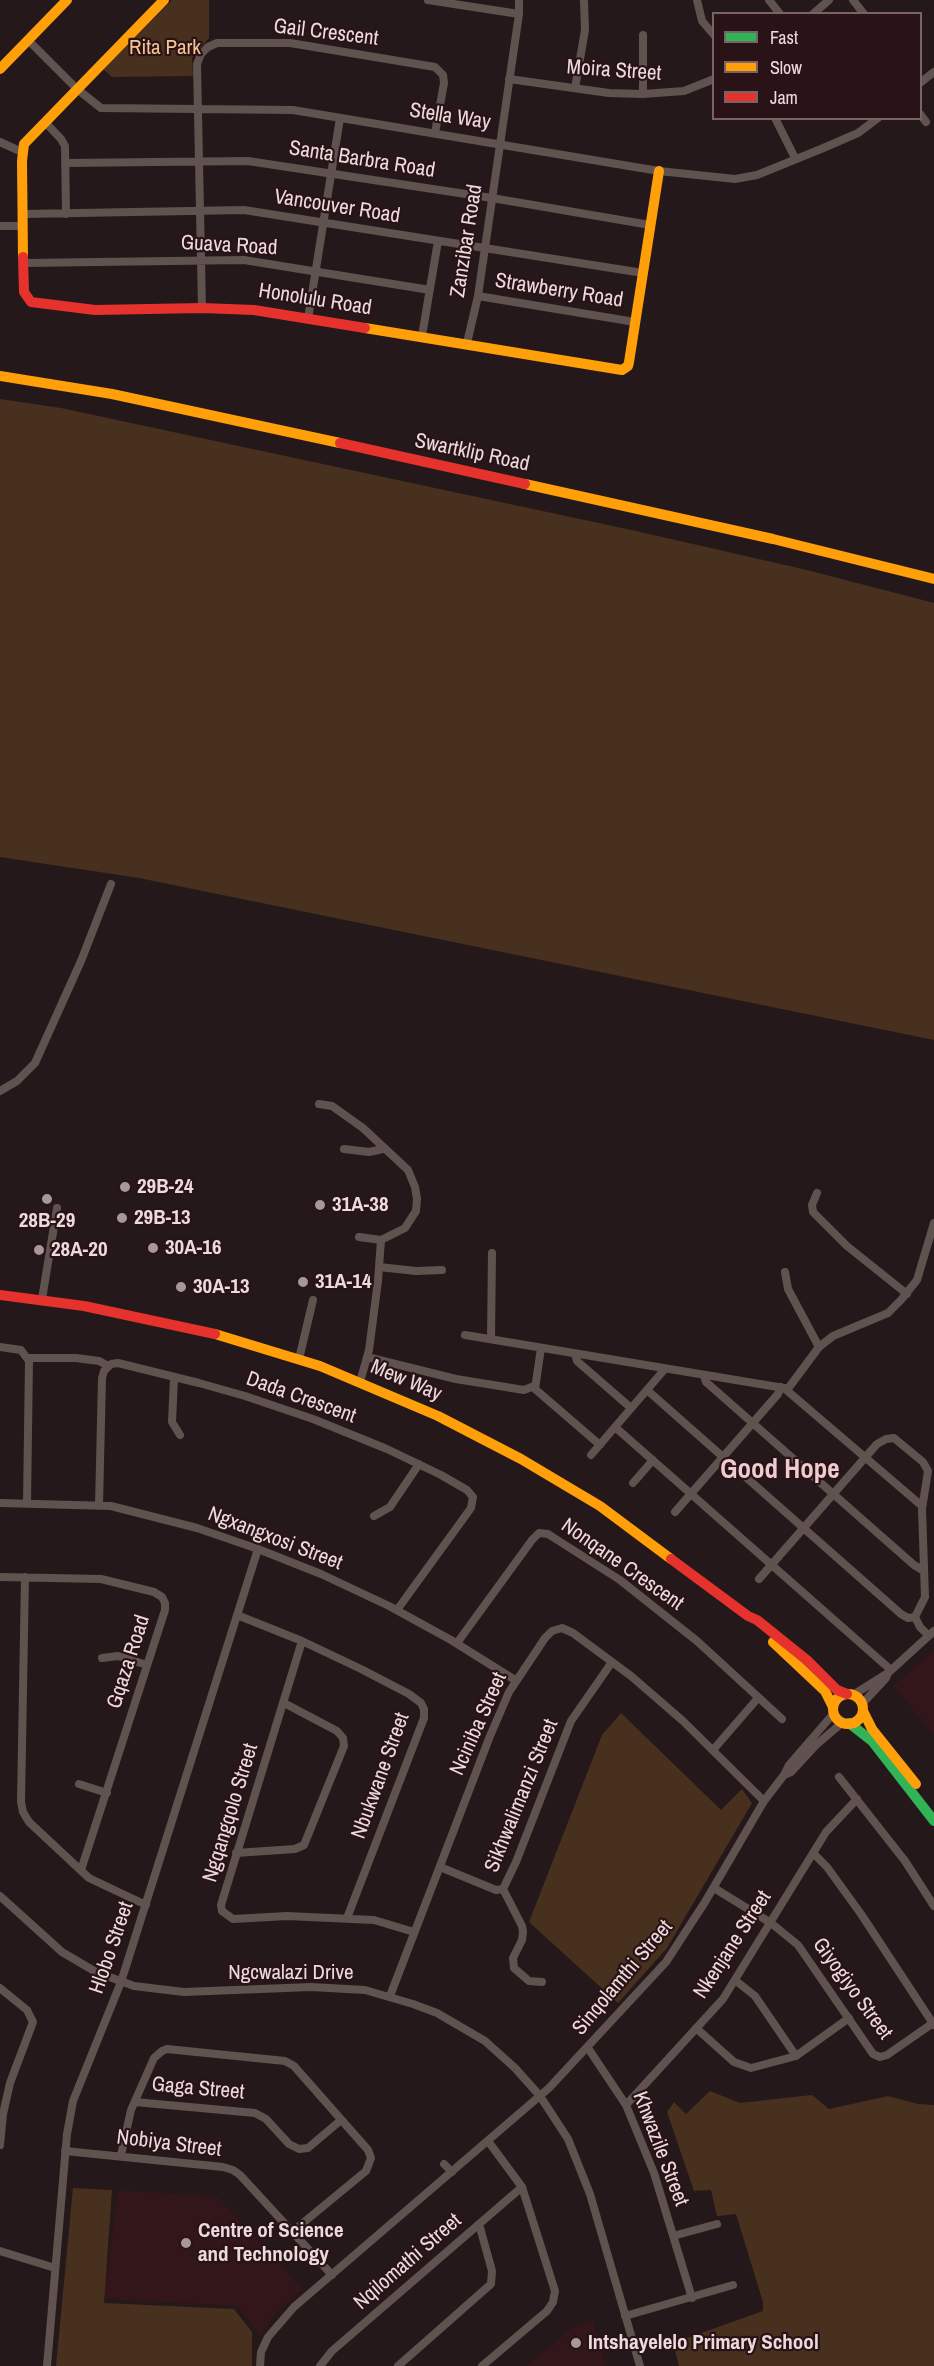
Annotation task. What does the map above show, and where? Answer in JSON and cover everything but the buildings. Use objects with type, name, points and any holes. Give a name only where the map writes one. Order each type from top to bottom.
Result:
[{"type":"main road","points":[[0,69],[67,0]]},
{"type":"main road","points":[[22,153],[26,141],[164,0]]},
{"type":"main road","name":"Honolulu Road","points":[[22,153],[25,294],[29,301],[34,303],[94,310],[202,308],[254,310],[622,370],[629,362],[659,171]]},
{"type":"main road","name":"Swartklip Road","points":[[0,376],[112,394],[317,438],[773,539],[934,579]]},
{"type":"main road","name":"Mew Way","points":[[0,1295],[84,1305],[192,1328],[299,1359],[360,1382],[438,1416],[547,1473],[626,1524],[748,1616],[757,1620],[808,1661],[837,1689],[850,1694],[862,1707],[872,1729],[934,1808]]},
{"type":"main road","name":"Mew Way","points":[[748,1616],[751,1622],[825,1691],[834,1710],[846,1723],[872,1742],[934,1821]]},
{"type":"main road","points":[[834,1710],[838,1698],[850,1694]]},
{"type":"main road","points":[[846,1723],[858,1720],[862,1707]]},
{"type":"street","points":[[428,0],[519,15]]},
{"type":"street","name":"Zanzibar Road","points":[[467,343],[478,296],[519,15],[519,0]]},
{"type":"street","points":[[575,88],[585,30],[584,0]]},
{"type":"street","points":[[697,0],[702,21],[712,33]]},
{"type":"street","points":[[769,0],[778,12]]},
{"type":"street","points":[[815,12],[829,0]]},
{"type":"street","points":[[853,0],[862,12]]},
{"type":"street","points":[[643,35],[643,94]]},
{"type":"street","name":"Stella Way","points":[[28,40],[77,89],[97,106],[106,109],[283,110],[500,143],[659,171],[747,178],[851,136],[875,120]]},
{"type":"street","name":"Gail Crescent","points":[[199,108],[197,64],[201,54],[208,47],[218,44],[290,43],[435,67],[443,75],[444,83],[435,133]]},
{"type":"street","points":[[922,82],[934,72]]},
{"type":"street","name":"Moira Street","points":[[509,78],[609,93],[643,94],[684,92],[712,80]]},
{"type":"street","points":[[199,108],[202,308]]},
{"type":"street","points":[[922,116],[926,122]]},
{"type":"street","points":[[308,319],[333,174],[340,118]]},
{"type":"street","points":[[776,120],[795,158]]},
{"type":"street","points":[[45,122],[64,143],[66,214]]},
{"type":"street","points":[[0,142],[22,153]]},
{"type":"street","name":"Santa Barbra Road","points":[[65,163],[248,161],[492,198],[650,225]]},
{"type":"street","name":"Vancouver Road","points":[[23,214],[244,210],[643,273]]},
{"type":"street","points":[[0,226],[23,226]]},
{"type":"street","points":[[422,336],[438,241]]},
{"type":"street","name":"Guava Road","points":[[24,263],[244,260],[430,290]]},
{"type":"street","name":"Strawberry Road","points":[[478,296],[634,322]]},
{"type":"street","points":[[0,1091],[17,1081],[35,1063],[81,961],[111,884]]},
{"type":"street","points":[[319,1104],[332,1106],[363,1128],[408,1170],[417,1199],[416,1211],[405,1228],[381,1240],[359,1237]]},
{"type":"street","points":[[344,1149],[369,1152],[383,1149]]},
{"type":"street","points":[[817,1193],[812,1205],[813,1212],[854,1253],[907,1294]]},
{"type":"street","points":[[42,1299],[57,1208]]},
{"type":"street","points":[[675,1512],[819,1347],[833,1336],[888,1313],[907,1294],[917,1280],[934,1223]]},
{"type":"street","points":[[360,1382],[367,1357],[381,1240]]},
{"type":"street","points":[[491,1339],[492,1253]]},
{"type":"street","points":[[379,1267],[442,1270]]},
{"type":"street","points":[[785,1272],[788,1289],[819,1347]]},
{"type":"street","points":[[299,1359],[313,1300]]},
{"type":"street","points":[[465,1335],[664,1370],[784,1388],[922,1506]]},
{"type":"street","points":[[0,1347],[18,1348],[28,1358],[27,1503]]},
{"type":"street","points":[[534,1386],[541,1348]]},
{"type":"street","points":[[575,1354],[578,1361],[631,1408]]},
{"type":"street","points":[[367,1357],[456,1379],[524,1390],[534,1386]]},
{"type":"street","name":"Dada Crescent","points":[[28,1358],[76,1358],[99,1361],[108,1366],[118,1363],[245,1396],[313,1419],[419,1464],[467,1490],[474,1501],[471,1508],[397,1610]]},
{"type":"street","points":[[99,1505],[102,1378],[108,1366]]},
{"type":"street","points":[[591,1455],[664,1370]]},
{"type":"street","points":[[704,1376],[706,1382],[914,1565],[924,1571]]},
{"type":"street","points":[[174,1378],[172,1422],[180,1435]]},
{"type":"street","points":[[534,1386],[600,1445]]},
{"type":"street","points":[[647,1390],[901,1614],[908,1618],[915,1617]]},
{"type":"street","points":[[615,1427],[772,1564],[889,1671]]},
{"type":"street","points":[[759,1579],[882,1440],[896,1439],[927,1467],[928,1473],[922,1506],[924,1600],[915,1617]]},
{"type":"street","points":[[633,1484],[653,1460]]},
{"type":"street","points":[[374,1516],[390,1508],[419,1464]]},
{"type":"street","name":"Ngxangxosi Street","points":[[0,1503],[99,1505],[143,1514],[258,1549],[321,1574],[397,1610],[515,1680]]},
{"type":"street","name":"Nonqane Crescent","points":[[457,1644],[532,1540],[544,1533],[620,1580],[697,1641],[782,1719]]},
{"type":"street","name":"Hlobo Street","points":[[47,2366],[65,2151],[73,2101],[122,1982],[258,1549]]},
{"type":"street","name":"Gqaza Road","points":[[0,1577],[101,1580],[159,1594],[164,1600],[165,1610],[81,1870]]},
{"type":"street","points":[[25,1577],[21,1806],[29,1822],[93,1880],[146,1905]]},
{"type":"street","name":"Nbukwane Street","points":[[237,1615],[302,1641],[409,1694],[421,1703],[424,1709],[423,1722],[347,1918]]},
{"type":"street","points":[[850,1694],[889,1671],[931,1633],[920,1627],[915,1617]]},
{"type":"street","name":"Nciniba Street","points":[[390,1996],[490,1736],[515,1680],[545,1638],[555,1629],[565,1629],[573,1633],[657,1698],[764,1801]]},
{"type":"street","name":"Ngqangqolo Street","points":[[302,1641],[221,1905],[222,1911],[233,1919],[287,1916],[380,1921],[414,1932]]},
{"type":"street","points":[[102,1658],[118,1656],[147,1665]]},
{"type":"street","name":"Sikhwalimanzi Street","points":[[440,1867],[496,1890],[503,1889],[516,1862],[571,1721],[612,1662]]},
{"type":"street","points":[[862,1707],[886,1678],[889,1671]]},
{"type":"street","points":[[713,1750],[758,1698]]},
{"type":"street","points":[[237,1853],[295,1849],[304,1845],[344,1746],[343,1738],[337,1731],[284,1703]]},
{"type":"street","name":"Sinqolamthi Street","points":[[260,2366],[261,2352],[268,2337],[294,2307],[540,2096],[588,2048],[666,1962],[714,1888],[764,1801],[789,1765],[834,1710]]},
{"type":"street","name":"Sinqolamthi Street","points":[[784,1775],[791,1772],[816,1745],[846,1723]]},
{"type":"street","points":[[838,1777],[905,1861],[934,1906]]},
{"type":"street","points":[[80,1784],[107,1793]]},
{"type":"street","name":"Nkenjane Street","points":[[626,2105],[723,1999],[826,1832],[857,1798]]},
{"type":"street","points":[[813,1853],[861,1914],[934,2024]]},
{"type":"street","name":"Giyogiyo Street","points":[[714,1888],[771,1923],[804,1952],[873,2054],[880,2057],[886,2055],[934,2024]]},
{"type":"street","points":[[503,1889],[522,1926],[522,1940],[513,1958],[514,1968],[529,1981],[542,1982]]},
{"type":"street","name":"Ngcwalazi Drive","points":[[0,1896],[62,1952],[96,1972],[122,1982],[171,1992],[339,1988],[365,1990],[390,1996],[437,2013],[485,2041],[515,2068],[540,2096],[568,2139],[580,2166],[640,2366]]},
{"type":"street","points":[[735,1980],[755,1996],[796,2056]]},
{"type":"street","points":[[0,1988],[27,2010],[33,2022],[10,2084],[0,2145]]},
{"type":"street","points":[[696,2028],[734,2062],[751,2068],[796,2056],[849,2018]]},
{"type":"street","name":"Khwazile Street","points":[[588,2048],[626,2105],[654,2173],[692,2298]]},
{"type":"street","points":[[121,2156],[135,2102],[154,2058],[167,2049],[285,2061],[294,2066],[368,2150],[371,2158],[366,2171],[292,2232]]},
{"type":"street","name":"Gaga Street","points":[[135,2102],[253,2112],[263,2116],[289,2144],[299,2149],[308,2148],[341,2120]]},
{"type":"street","points":[[482,2366],[547,2311],[553,2302],[555,2291],[522,2187],[488,2141]]},
{"type":"street","name":"Nobiya Street","points":[[65,2151],[223,2167],[233,2170],[332,2275]]},
{"type":"street","points":[[444,2164],[452,2172]]},
{"type":"street","name":"Nqilomathi Street","points":[[320,2366],[332,2351],[522,2187]]},
{"type":"street","points":[[398,2366],[491,2284],[492,2271],[479,2224]]},
{"type":"street","name":"Khwazile Street","points":[[673,2236],[717,2224]]},
{"type":"street","points":[[0,2251],[55,2268]]},
{"type":"street","points":[[625,2316],[733,2285]]},
{"type":"shaded area","points":[[934,1651],[934,1734],[893,1686]]},
{"type":"shaded area","name":"Centre of Science and Technology","points":[[118,2190],[218,2197],[303,2289],[277,2312],[259,2336],[238,2306],[104,2299]]},
{"type":"shaded area","name":"Intshayelelo Primary School","points":[[592,2319],[606,2366],[526,2366],[572,2328]]},
{"type":"green space","name":"Rita Park","points":[[172,0],[209,0],[209,38],[192,58],[193,76],[112,77],[103,69]]},
{"type":"green space","points":[[0,399],[61,408],[636,531],[807,570],[934,603],[934,1040],[139,878],[0,857]]},
{"type":"green space","points":[[621,1713],[721,1810],[742,1789],[752,1803],[667,1948],[618,2003],[529,1922],[602,1735]]},
{"type":"green space","points":[[710,2091],[740,2103],[812,2095],[829,2109],[888,2096],[918,2104],[934,2105],[934,2366],[679,2366],[673,2343],[763,2311],[763,2302],[736,2214],[717,2216],[711,2190],[694,2191],[667,2112],[674,2102],[686,2114]]},
{"type":"green space","points":[[73,2188],[112,2190],[104,2303],[234,2309],[252,2332],[252,2366],[56,2366]]},
{"type":"traffic: fast","points":[[849,1723],[872,1741],[934,1821]]},
{"type":"traffic: slow","points":[[0,69],[67,0]]},
{"type":"traffic: slow","points":[[23,257],[22,161],[24,144],[164,0]]},
{"type":"traffic: slow","points":[[365,328],[622,370],[628,366],[629,362],[659,171]]},
{"type":"traffic: slow","points":[[0,376],[112,394],[340,443]]},
{"type":"traffic: slow","points":[[525,484],[773,539],[934,579]]},
{"type":"traffic: slow","points":[[215,1334],[320,1366],[438,1416],[521,1459],[600,1506],[671,1559]]},
{"type":"traffic: slow","points":[[773,1642],[825,1691],[833,1707]]},
{"type":"traffic: slow","points":[[848,1694],[854,1695],[862,1703],[863,1709],[862,1715],[854,1723],[848,1724],[842,1723],[834,1715],[833,1709],[834,1703],[842,1695],[848,1694]]},
{"type":"traffic: slow","points":[[863,1711],[872,1729],[916,1784]]},
{"type":"traffic: jam","points":[[23,257],[24,292],[31,302],[95,310],[202,308],[254,310],[365,328]]},
{"type":"traffic: jam","points":[[340,443],[525,484]]},
{"type":"traffic: jam","points":[[0,1295],[84,1306],[215,1334]]},
{"type":"traffic: jam","points":[[671,1559],[748,1616],[757,1620],[808,1661],[837,1690],[847,1694]]},
{"type":"place","name":"29B-24","points":[[125,1187]]},
{"type":"place","name":"28B-29","points":[[47,1199]]},
{"type":"place","name":"31A-38","points":[[320,1205]]},
{"type":"place","name":"29B-13","points":[[122,1218]]},
{"type":"place","name":"30A-16","points":[[153,1248]]},
{"type":"place","name":"28A-20","points":[[39,1250]]},
{"type":"place","name":"31A-14","points":[[303,1282]]},
{"type":"place","name":"30A-13","points":[[181,1287]]},
{"type":"place","name":"Centre of Science and Technology","points":[[186,2243]]},
{"type":"place","name":"Intshayelelo Primary School","points":[[576,2343]]},
{"type":"district","name":"Good Hope","points":[[780,1471]]}]
